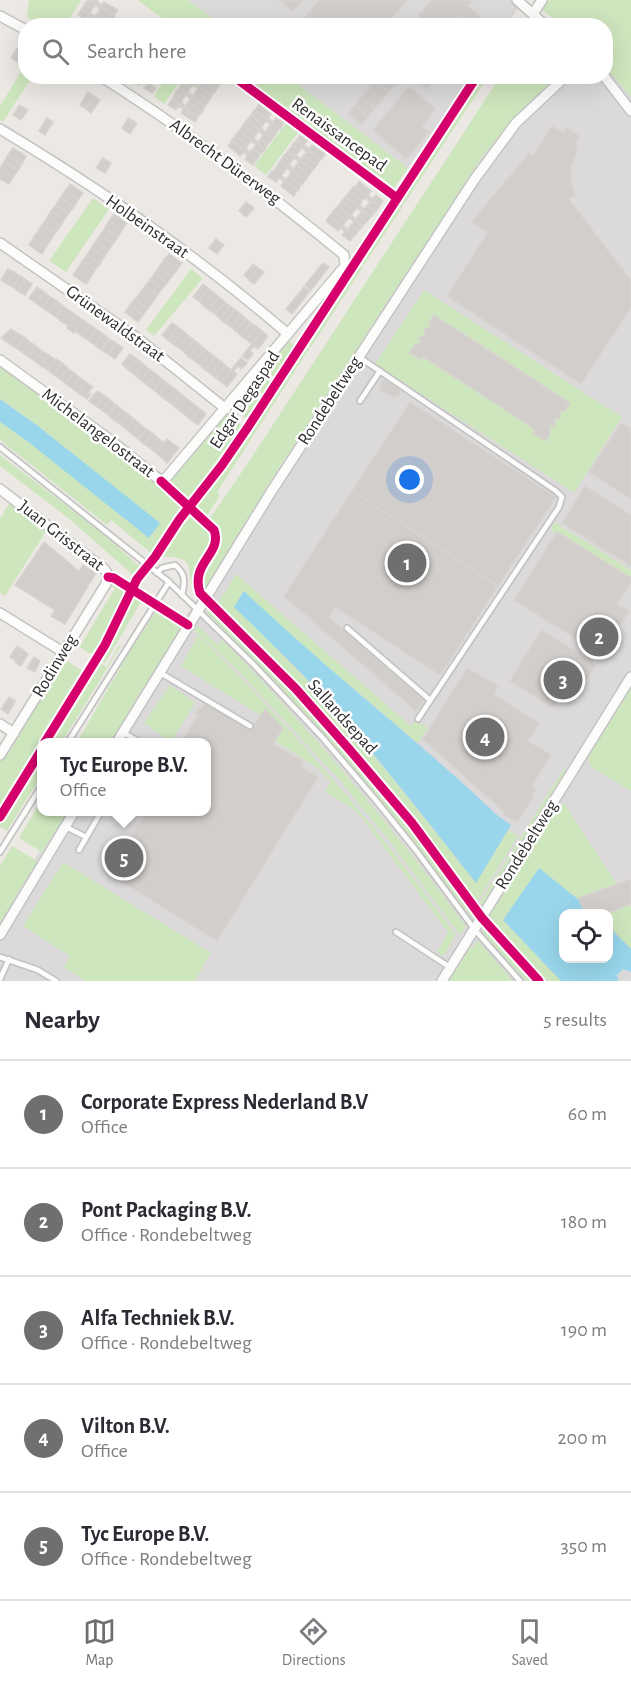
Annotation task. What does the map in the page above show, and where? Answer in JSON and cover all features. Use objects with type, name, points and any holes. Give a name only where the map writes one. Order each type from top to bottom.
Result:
[{"type":"street","points":[[517,0],[537,18]]},
{"type":"street","points":[[533,14],[542,0]]},
{"type":"street","points":[[0,15],[18,25]]},
{"type":"street","name":"Albrecht Dürerweg","points":[[113,84],[161,115],[225,162],[344,255]]},
{"type":"street","name":"Rondebeltweg","points":[[120,738],[197,610],[474,180],[516,123],[557,84]]},
{"type":"street","points":[[610,84],[631,111]]},
{"type":"street","name":"Holbeinstraat","points":[[0,129],[71,173],[195,260],[288,334]]},
{"type":"street","name":"Grünewaldstraat","points":[[0,243],[129,332],[226,409]]},
{"type":"street","name":"Michelangelostraat","points":[[0,360],[110,439],[161,481],[226,409],[345,266],[344,255]]},
{"type":"street","name":"Juan Grisstraat","points":[[0,489],[92,559],[108,573],[108,577]]},
{"type":"street","name":"Rodinweg","points":[[0,755],[106,584],[108,577]]},
{"type":"street","points":[[0,613],[63,652]]},
{"type":"street","name":"Rondebeltweg","points":[[442,981],[631,678]]},
{"type":"street","points":[[0,724],[14,733]]},
{"type":"street","points":[[0,935],[71,816]]},
{"type":"lane","points":[[359,357],[562,497],[559,507],[418,719]]},
{"type":"lane","points":[[360,401],[380,371]]},
{"type":"lane","points":[[0,447],[169,582],[253,664],[322,737],[415,849],[475,930],[520,981]]},
{"type":"lane","points":[[157,573],[168,565],[175,565],[181,569],[185,581],[182,595]]},
{"type":"lane","points":[[71,738],[169,582]]},
{"type":"lane","points":[[347,628],[430,700]]},
{"type":"lane","points":[[159,672],[250,726]]},
{"type":"lane","points":[[124,733],[133,738]]},
{"type":"lane","points":[[0,852],[37,793]]},
{"type":"lane","points":[[79,850],[99,816]]},
{"type":"lane","points":[[64,826],[86,837]]},
{"type":"lane","points":[[396,932],[451,968]]},
{"type":"lane","points":[[0,957],[38,970],[56,981]]},
{"type":"lane","points":[[0,979],[9,959]]},
{"type":"shaded area","points":[[188,0],[524,0],[512,18],[212,18]]},
{"type":"shaded area","points":[[613,74],[631,96],[631,981],[0,981],[0,914],[61,816],[211,816],[211,738],[110,738],[470,166],[540,84],[613,84]]},
{"type":"shaded area","points":[[297,84],[466,84],[408,168]]},
{"type":"green space","points":[[29,0],[81,0],[70,18],[27,17]]},
{"type":"green space","points":[[137,0],[188,0],[212,18],[162,18]]},
{"type":"green space","points":[[548,0],[631,0],[631,97],[613,76],[613,18],[553,18],[541,9]]},
{"type":"green space","points":[[18,76],[18,84],[27,84],[3,122],[0,120],[0,106]]},
{"type":"green space","points":[[162,84],[178,84],[164,104],[154,96]]},
{"type":"green space","points":[[252,84],[297,84],[408,168],[394,188]]},
{"type":"green space","points":[[478,84],[483,84],[404,204],[399,200]]},
{"type":"green space","points":[[495,84],[549,84],[521,110],[484,154],[272,479],[206,587],[202,580],[221,543],[222,536],[210,518]]},
{"type":"green space","points":[[288,121],[300,130],[266,175],[254,166]]},
{"type":"green space","points":[[93,198],[109,209],[66,272],[49,261]]},
{"type":"green space","points":[[398,203],[403,206],[364,265],[360,261]]},
{"type":"green space","points":[[358,264],[363,267],[311,347],[306,343]]},
{"type":"green space","points":[[191,269],[203,278],[154,336],[146,330]]},
{"type":"green space","points":[[424,290],[622,417],[574,493],[375,364]]},
{"type":"green space","points":[[287,340],[295,346],[246,418],[232,407]]},
{"type":"green space","points":[[304,345],[309,349],[217,492],[220,495],[207,516],[197,507],[199,501],[228,462]]},
{"type":"green space","points":[[0,364],[104,439],[184,506],[151,553],[111,520],[107,525],[0,440],[0,422],[160,524],[38,426],[0,399]]},
{"type":"green space","points":[[226,413],[242,426],[192,498],[188,499],[170,482]]},
{"type":"green space","points":[[0,455],[105,535],[140,567],[133,575],[67,517],[0,466]]},
{"type":"green space","points":[[9,503],[46,531],[5,596],[0,593],[0,519]]},
{"type":"green space","points":[[193,514],[214,534],[213,544],[194,575],[196,595],[186,562],[172,557],[159,556],[188,515]]},
{"type":"green space","points":[[554,522],[631,570],[631,578],[551,530]]},
{"type":"green space","points":[[236,574],[411,726],[416,720],[428,728],[418,743],[319,660],[243,592],[234,607],[330,705],[390,775],[475,882],[508,830],[518,836],[477,902],[354,747],[218,603]]},
{"type":"green space","points":[[111,580],[126,589],[109,629],[94,656],[73,643],[76,639],[82,643],[115,588],[109,584]]},
{"type":"green space","points":[[130,594],[142,600],[105,663],[99,659]]},
{"type":"green space","points":[[210,607],[261,658],[382,792],[474,911],[471,917],[409,836],[345,759],[278,685],[206,612]]},
{"type":"green space","points":[[157,610],[182,625],[112,738],[79,738],[130,651]]},
{"type":"green space","points":[[198,625],[218,645],[222,640],[349,778],[466,926],[460,935],[383,833],[336,776],[240,673],[195,631]]},
{"type":"green space","points":[[198,635],[301,743],[365,817],[426,895],[456,935],[443,956],[437,952],[448,932],[361,817],[351,807],[325,792],[331,782],[316,767],[272,739],[279,727],[181,666]]},
{"type":"green space","points":[[119,645],[121,646],[64,738],[51,738],[98,662],[107,667]]},
{"type":"green space","points":[[64,659],[84,672],[44,738],[37,738],[37,749],[0,809],[0,762]]},
{"type":"green space","points":[[170,685],[195,703],[173,738],[165,738],[144,723]]},
{"type":"green space","points":[[631,687],[631,791],[591,767],[588,757]]},
{"type":"green space","points":[[37,761],[37,782],[7,831],[0,827],[0,823]]},
{"type":"green space","points":[[565,767],[565,773],[482,906],[480,902]]},
{"type":"green space","points":[[559,804],[564,804],[617,884],[577,898],[539,869],[503,920],[561,981],[547,981],[507,940],[489,914]]},
{"type":"green space","points":[[37,808],[37,816],[64,816],[42,852],[19,838]]},
{"type":"green space","points":[[12,846],[37,861],[0,923],[0,866]]},
{"type":"green space","points":[[63,862],[211,953],[195,981],[85,981],[64,967],[70,956],[23,926]]},
{"type":"green space","points":[[630,905],[631,907],[631,949],[613,931],[613,911]]},
{"type":"green space","points":[[486,926],[535,981],[526,981],[482,932]]},
{"type":"green space","points":[[477,940],[513,981],[447,981],[469,946],[473,948]]},
{"type":"water","points":[[0,399],[38,426],[160,523],[149,538],[0,422]]},
{"type":"water","points":[[244,591],[306,648],[511,825],[476,883],[343,718],[234,607]]},
{"type":"water","points":[[539,868],[590,909],[559,909],[559,963],[613,963],[613,931],[631,949],[631,972],[623,969],[617,975],[618,981],[561,981],[503,920]]},
{"type":"building","points":[[88,0],[115,16],[107,18],[98,13],[100,9],[95,5],[92,9],[84,4]]},
{"type":"building","points":[[89,0],[98,0],[97,2],[102,5],[104,2],[118,10],[114,15]]},
{"type":"building","points":[[280,0],[303,0],[293,11]]},
{"type":"building","points":[[319,0],[407,0],[392,18],[304,18]]},
{"type":"building","points":[[432,0],[472,1],[458,18],[421,18],[418,16]]},
{"type":"building","points":[[85,5],[92,9],[90,13],[95,16],[98,13],[106,18],[94,18],[81,10]]},
{"type":"building","points":[[468,6],[482,18],[458,18]]},
{"type":"building","points":[[81,10],[94,18],[88,16],[83,18],[78,15]]},
{"type":"building","points":[[17,48],[18,49],[18,62],[11,58]]},
{"type":"building","points":[[150,84],[156,88],[152,93],[144,88]]},
{"type":"building","points":[[184,84],[195,84],[212,95],[209,101],[196,92],[198,88],[193,85],[190,88]]},
{"type":"building","points":[[184,84],[190,88],[188,92],[193,96],[196,92],[209,101],[205,106],[179,88]]},
{"type":"building","points":[[195,84],[207,84],[216,91],[212,95]]},
{"type":"building","points":[[207,84],[220,85],[216,90]]},
{"type":"building","points":[[372,84],[379,84],[389,92],[382,100],[368,89]]},
{"type":"building","points":[[379,84],[396,84],[389,92]]},
{"type":"building","points":[[421,84],[431,84],[427,89]]},
{"type":"building","points":[[409,87],[436,109],[422,126],[429,132],[406,159],[373,130]]},
{"type":"building","points":[[179,88],[205,106],[202,112],[188,102],[191,99],[186,95],[183,99],[175,93]]},
{"type":"building","points":[[368,89],[382,100],[375,108],[361,97]]},
{"type":"building","points":[[88,92],[94,96],[86,109],[80,105]]},
{"type":"building","points":[[175,94],[183,99],[181,103],[186,106],[188,102],[202,112],[198,117],[172,99]]},
{"type":"building","points":[[94,96],[100,100],[91,113],[86,109]]},
{"type":"building","points":[[361,97],[375,108],[368,117],[355,105]]},
{"type":"building","points":[[172,99],[198,117],[195,122],[181,113],[184,109],[178,106],[176,110],[168,105]]},
{"type":"building","points":[[259,104],[271,114],[268,118],[273,122],[276,118],[284,123],[280,129],[255,110]]},
{"type":"building","points":[[19,105],[28,110],[21,120],[13,115]]},
{"type":"building","points":[[355,105],[368,117],[361,125],[348,113]]},
{"type":"building","points":[[254,110],[279,128],[276,134],[268,128],[271,125],[266,121],[263,125],[251,115]]},
{"type":"building","points":[[251,115],[263,125],[261,128],[266,132],[268,128],[276,134],[272,139],[247,120]]},
{"type":"building","points":[[47,118],[53,122],[45,135],[39,131]]},
{"type":"building","points":[[128,118],[137,123],[130,134],[122,128]]},
{"type":"building","points":[[247,120],[272,139],[268,144],[261,139],[263,135],[258,131],[256,135],[243,125]]},
{"type":"building","points":[[243,125],[256,135],[253,138],[258,142],[261,139],[268,144],[265,149],[239,131]]},
{"type":"building","points":[[552,126],[563,133],[567,128],[580,136],[574,144],[578,146],[571,168],[571,182],[575,195],[569,199],[631,281],[631,308],[581,384],[447,296],[488,232],[471,222],[531,151],[529,154],[533,156]]},
{"type":"building","points":[[239,131],[265,150],[261,154],[253,149],[256,145],[251,141],[248,145],[235,135]]},
{"type":"building","points":[[300,135],[307,141],[304,145],[309,149],[312,145],[325,154],[321,160],[296,141]]},
{"type":"building","points":[[236,136],[248,145],[246,149],[250,152],[253,149],[260,154],[257,160],[231,140]]},
{"type":"building","points":[[232,141],[256,159],[253,165],[245,159],[248,155],[243,152],[240,156],[228,146]]},
{"type":"building","points":[[296,141],[320,159],[317,165],[304,155],[307,152],[302,148],[299,151],[292,145]]},
{"type":"building","points":[[292,146],[299,151],[296,155],[301,159],[304,155],[317,165],[313,170],[288,151]]},
{"type":"building","points":[[13,148],[26,156],[22,164],[8,155]]},
{"type":"building","points":[[288,151],[313,170],[309,175],[296,165],[299,162],[294,158],[291,162],[284,156]]},
{"type":"building","points":[[8,155],[22,164],[18,170],[4,162]]},
{"type":"building","points":[[284,156],[291,162],[289,165],[294,169],[296,165],[309,175],[306,180],[280,161]]},
{"type":"building","points":[[103,158],[111,163],[105,173],[96,168]]},
{"type":"building","points":[[280,161],[305,180],[302,185],[289,176],[291,172],[287,168],[284,172],[277,166]]},
{"type":"building","points":[[4,162],[18,170],[13,177],[0,169]]},
{"type":"building","points":[[277,166],[284,172],[281,176],[286,179],[289,176],[301,185],[298,191],[273,172]]},
{"type":"building","points":[[0,169],[13,177],[9,184],[0,179]]},
{"type":"building","points":[[272,171],[297,190],[294,196],[281,186],[284,182],[279,178],[276,182],[268,177]]},
{"type":"building","points":[[359,181],[371,191],[368,195],[373,199],[376,195],[383,201],[379,207],[355,187]]},
{"type":"building","points":[[70,184],[83,193],[78,200],[65,191]]},
{"type":"building","points":[[354,186],[379,207],[375,212],[367,206],[370,202],[365,198],[362,201],[350,191]]},
{"type":"building","points":[[65,191],[78,200],[74,207],[60,198]]},
{"type":"building","points":[[350,191],[362,201],[360,205],[364,209],[367,206],[375,212],[371,217],[346,196]]},
{"type":"building","points":[[346,196],[370,217],[367,222],[359,215],[362,212],[357,208],[354,211],[342,201]]},
{"type":"building","points":[[60,198],[74,207],[69,213],[56,205]]},
{"type":"building","points":[[342,201],[354,211],[351,215],[356,219],[359,215],[366,222],[363,226],[338,206]]},
{"type":"building","points":[[246,202],[254,208],[246,217],[239,211]]},
{"type":"building","points":[[56,205],[69,213],[64,220],[51,211]]},
{"type":"building","points":[[338,206],[362,227],[358,231],[351,225],[354,222],[349,218],[346,221],[334,211]]},
{"type":"building","points":[[51,211],[64,220],[60,227],[47,218]]},
{"type":"building","points":[[333,211],[346,221],[343,225],[348,229],[351,225],[358,232],[354,236],[330,216]]},
{"type":"building","points":[[114,214],[127,223],[122,230],[109,221]]},
{"type":"building","points":[[329,216],[354,236],[350,241],[342,235],[345,232],[341,228],[338,231],[326,221]]},
{"type":"building","points":[[47,218],[60,227],[55,233],[42,225]]},
{"type":"building","points":[[109,221],[122,230],[118,237],[105,228]]},
{"type":"building","points":[[42,225],[55,233],[51,240],[38,231]]},
{"type":"building","points":[[105,228],[118,237],[113,244],[100,235]]},
{"type":"building","points":[[38,231],[51,240],[46,247],[33,238]]},
{"type":"building","points":[[100,235],[113,244],[109,250],[96,241]]},
{"type":"building","points":[[33,238],[46,247],[42,254],[29,245]]},
{"type":"building","points":[[216,239],[224,245],[217,254],[209,248]]},
{"type":"building","points":[[96,241],[109,250],[104,257],[91,248]]},
{"type":"building","points":[[91,248],[104,257],[100,264],[87,255]]},
{"type":"building","points":[[169,254],[182,263],[177,270],[164,260]]},
{"type":"building","points":[[87,255],[100,264],[95,270],[82,261]]},
{"type":"building","points":[[164,260],[177,270],[172,276],[159,267]]},
{"type":"building","points":[[82,261],[95,270],[91,277],[78,268]]},
{"type":"building","points":[[323,263],[329,267],[311,290],[305,285]]},
{"type":"building","points":[[253,264],[258,268],[249,280],[244,275]]},
{"type":"building","points":[[159,267],[172,276],[167,283],[155,273]]},
{"type":"building","points":[[78,268],[91,277],[86,284],[73,275]]},
{"type":"building","points":[[258,268],[264,272],[254,284],[249,280]]},
{"type":"building","points":[[8,269],[14,272],[7,284],[1,280]]},
{"type":"building","points":[[14,272],[20,276],[13,287],[7,284]]},
{"type":"building","points":[[155,273],[167,283],[162,289],[150,280]]},
{"type":"building","points":[[20,276],[26,280],[18,291],[13,287]]},
{"type":"building","points":[[26,280],[32,284],[25,295],[18,291]]},
{"type":"building","points":[[150,280],[162,289],[157,296],[145,286]]},
{"type":"building","points":[[203,284],[209,289],[199,301],[193,297]]},
{"type":"building","points":[[145,286],[157,296],[153,302],[140,293]]},
{"type":"building","points":[[37,287],[44,292],[36,303],[29,298]]},
{"type":"building","points":[[304,287],[310,291],[292,314],[286,309]]},
{"type":"building","points":[[209,289],[214,293],[204,306],[199,301]]},
{"type":"building","points":[[44,292],[50,297],[43,308],[36,303]]},
{"type":"building","points":[[140,293],[153,302],[148,308],[135,299]]},
{"type":"building","points":[[214,293],[219,297],[209,310],[204,306]]},
{"type":"building","points":[[50,297],[57,301],[49,312],[43,308]]},
{"type":"building","points":[[219,297],[225,302],[215,314],[209,310]]},
{"type":"building","points":[[135,299],[148,308],[143,315],[130,305]]},
{"type":"building","points":[[57,301],[63,306],[56,317],[49,312]]},
{"type":"building","points":[[225,302],[230,306],[220,319],[215,314]]},
{"type":"building","points":[[130,305],[143,315],[138,322],[125,312]]},
{"type":"building","points":[[63,306],[70,311],[62,322],[56,317]]},
{"type":"building","points":[[230,306],[235,310],[225,323],[220,319]]},
{"type":"building","points":[[235,310],[241,314],[231,327],[225,323]]},
{"type":"building","points":[[70,311],[76,315],[69,326],[62,322]]},
{"type":"building","points":[[241,314],[246,319],[236,331],[231,327]]},
{"type":"building","points":[[76,315],[83,320],[74,333],[67,328]]},
{"type":"building","points":[[434,315],[570,403],[565,411],[560,411],[560,418],[555,419],[555,426],[550,426],[550,433],[546,441],[533,433],[536,430],[424,357],[422,360],[409,353],[415,345],[421,343],[419,338],[426,335],[424,330],[431,327],[429,322]]},
{"type":"building","points":[[246,319],[251,323],[241,336],[236,331]]},
{"type":"building","points":[[83,320],[90,325],[82,336],[75,331]]},
{"type":"building","points":[[172,323],[178,327],[168,340],[162,335]]},
{"type":"building","points":[[251,323],[257,327],[247,340],[241,336]]},
{"type":"building","points":[[90,325],[96,329],[88,340],[82,336]]},
{"type":"building","points":[[178,327],[183,331],[173,344],[168,340]]},
{"type":"building","points":[[257,327],[262,331],[252,344],[247,340]]},
{"type":"building","points":[[11,329],[17,333],[10,344],[1,338]]},
{"type":"building","points":[[96,329],[103,334],[95,345],[88,340]]},
{"type":"building","points":[[183,331],[189,336],[179,348],[173,344]]},
{"type":"building","points":[[262,331],[268,336],[258,349],[254,346],[250,351],[253,354],[248,360],[242,356]]},
{"type":"building","points":[[17,333],[24,337],[16,348],[10,344]]},
{"type":"building","points":[[103,334],[109,339],[101,350],[95,345]]},
{"type":"building","points":[[189,336],[194,340],[184,352],[179,348]]},
{"type":"building","points":[[24,337],[30,342],[22,352],[16,348]]},
{"type":"building","points":[[109,339],[116,343],[108,354],[101,350]]},
{"type":"building","points":[[194,340],[199,344],[189,357],[184,352]]},
{"type":"building","points":[[30,342],[36,346],[29,357],[22,352]]},
{"type":"building","points":[[116,343],[123,348],[115,359],[108,354]]},
{"type":"building","points":[[199,344],[205,349],[195,361],[189,357]]},
{"type":"building","points":[[36,346],[42,351],[35,361],[29,357]]},
{"type":"building","points":[[205,349],[210,353],[200,365],[195,361]]},
{"type":"building","points":[[42,351],[49,355],[41,366],[35,361]]},
{"type":"building","points":[[210,353],[215,357],[205,370],[200,365]]},
{"type":"building","points":[[130,354],[137,359],[128,370],[122,364]]},
{"type":"building","points":[[49,355],[55,360],[48,370],[41,366]]},
{"type":"building","points":[[215,357],[221,361],[211,374],[205,370]]},
{"type":"building","points":[[241,358],[247,363],[241,369],[238,366],[233,371],[237,374],[227,387],[221,382]]},
{"type":"building","points":[[56,359],[62,363],[54,375],[48,370]]},
{"type":"building","points":[[137,359],[143,364],[135,375],[128,370]]},
{"type":"building","points":[[221,361],[226,366],[216,378],[211,374]]},
{"type":"building","points":[[62,363],[68,368],[60,379],[54,375]]},
{"type":"building","points":[[143,364],[149,369],[141,380],[135,375]]},
{"type":"building","points":[[226,366],[231,370],[221,382],[216,378]]},
{"type":"building","points":[[68,369],[74,373],[66,384],[60,379]]},
{"type":"building","points":[[149,369],[156,374],[147,385],[141,380]]},
{"type":"building","points":[[74,373],[80,378],[72,388],[66,384]]},
{"type":"building","points":[[156,374],[162,379],[154,390],[147,385]]},
{"type":"building","points":[[80,378],[86,382],[78,393],[72,388]]},
{"type":"building","points":[[162,379],[168,384],[160,395],[154,390]]},
{"type":"building","points":[[386,380],[400,389],[399,395],[392,397],[380,390],[381,382]]},
{"type":"building","points":[[86,382],[93,387],[87,399],[78,393]]},
{"type":"building","points":[[168,384],[175,389],[166,400],[160,395]]},
{"type":"building","points":[[175,389],[181,394],[173,405],[166,400]]},
{"type":"building","points":[[97,391],[104,395],[96,406],[89,401]]},
{"type":"building","points":[[181,394],[187,399],[179,410],[173,405]]},
{"type":"building","points":[[104,395],[110,400],[102,410],[96,406]]},
{"type":"building","points":[[187,399],[194,404],[185,415],[179,410]]},
{"type":"building","points":[[110,400],[116,405],[108,415],[102,410]]},
{"type":"building","points":[[410,402],[556,497],[498,586],[352,491]]},
{"type":"building","points":[[194,404],[200,409],[191,420],[185,415]]},
{"type":"building","points":[[116,405],[122,410],[114,420],[108,415]]},
{"type":"building","points":[[200,409],[206,414],[198,425],[191,420]]},
{"type":"building","points":[[122,410],[128,414],[120,424],[114,420]]},
{"type":"building","points":[[128,414],[134,419],[126,429],[120,424]]},
{"type":"building","points":[[134,419],[140,424],[132,434],[126,429]]},
{"type":"building","points":[[621,423],[631,429],[631,499],[589,472]]},
{"type":"building","points":[[140,424],[146,429],[138,439],[132,434]]},
{"type":"building","points":[[146,429],[152,433],[144,444],[138,439]]},
{"type":"building","points":[[152,433],[158,438],[150,448],[144,444]]},
{"type":"building","points":[[158,438],[164,443],[156,453],[150,448]]},
{"type":"building","points":[[167,439],[179,448],[167,463],[156,453]]},
{"type":"building","points":[[585,486],[631,515],[631,566],[562,523]]},
{"type":"building","points":[[352,491],[498,586],[440,675],[335,607],[329,617],[424,700],[416,711],[284,596]]},
{"type":"building","points":[[557,532],[631,578],[631,582],[617,604],[629,611],[602,655],[514,600]]},
{"type":"building","points":[[44,542],[79,571],[83,565],[96,573],[65,624],[51,616],[55,610],[15,585]]},
{"type":"building","points":[[541,630],[596,664],[571,704],[560,697],[553,708],[510,681]]},
{"type":"building","points":[[17,646],[23,650],[16,661],[10,657]]},
{"type":"building","points":[[23,650],[28,654],[21,666],[15,662]]},
{"type":"building","points":[[34,657],[40,661],[35,672],[27,668]]},
{"type":"building","points":[[467,668],[498,686],[493,694],[539,723],[528,741],[551,755],[532,785],[536,789],[532,795],[534,796],[517,822],[503,814],[504,812],[423,739]]},
{"type":"building","points":[[9,697],[15,701],[8,714],[1,709]]},
{"type":"building","points":[[206,702],[251,730],[265,709],[283,728],[273,744],[304,762],[301,767],[318,777],[217,941],[108,873],[144,816],[211,816],[211,738],[184,738],[198,715],[196,713],[199,708],[201,709]]},
{"type":"building","points":[[631,879],[631,904],[613,911],[613,909],[583,909],[579,898]]},
{"type":"cycle path","name":"Renaissancepad","points":[[244,84],[397,198]]},
{"type":"cycle path","name":"Edgar Degaspad","points":[[47,738],[105,645],[137,579],[248,427],[472,84]]},
{"type":"cycle path","name":"Sallandsepad","points":[[161,481],[214,530],[216,538],[214,546],[199,573],[200,593],[296,689],[349,749],[412,823],[482,918],[539,981]]},
{"type":"cycle path","points":[[108,577],[114,578],[188,625]]},
{"type":"cycle path","points":[[0,817],[37,757]]},
{"type":"place","name":"Corporate Express Nederland B.V","points":[[407,563]]},
{"type":"place","name":"Pont Packaging B.V.","points":[[599,637]]},
{"type":"place","name":"Alfa Techniek B.V.","points":[[563,680]]},
{"type":"place","name":"Vilton B.V.","points":[[485,737]]},
{"type":"place","name":"Tyc Europe B.V.","points":[[124,858]]}]
